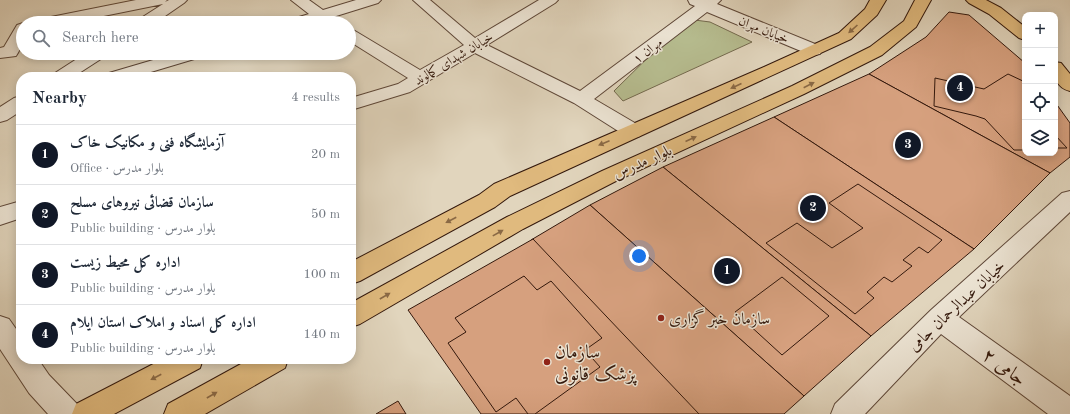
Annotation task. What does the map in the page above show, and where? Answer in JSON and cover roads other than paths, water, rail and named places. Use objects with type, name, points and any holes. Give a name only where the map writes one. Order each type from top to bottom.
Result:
[{"type":"main road","name":"بلوار مدرس","points":[[356,271],[487,201],[502,190],[770,71],[845,36],[871,12],[878,0]]},
{"type":"main road","name":"بلوار مدرس","points":[[356,313],[515,223],[609,176],[798,90],[876,50],[910,24],[919,7],[935,0]]},
{"type":"main road","points":[[974,0],[995,11],[1022,32]]},
{"type":"main road","points":[[991,0],[1022,31]]},
{"type":"main road","points":[[1058,70],[1070,84]]},
{"type":"main road","points":[[86,414],[181,364]]},
{"type":"main road","points":[[178,414],[266,364]]},
{"type":"street","points":[[80,16],[159,0]]},
{"type":"street","points":[[155,16],[179,0]]},
{"type":"street","points":[[299,0],[321,16]]},
{"type":"street","points":[[333,16],[373,0]]},
{"type":"street","points":[[421,0],[475,46],[581,99],[633,131]]},
{"type":"street","name":"خیابان شهدای کمالوند","points":[[356,102],[404,88],[550,0]]},
{"type":"street","name":"خیابان مهران","points":[[704,2],[814,50]]},
{"type":"street","name":"مهران ۱","points":[[581,99],[704,2]]},
{"type":"street","points":[[356,38],[420,78]]},
{"type":"street","points":[[0,53],[10,52],[16,41]]},
{"type":"street","points":[[68,72],[87,60]]},
{"type":"street","points":[[132,72],[172,60]]},
{"type":"street","name":"خیابان عبدالرحمان جامی","points":[[844,414],[940,318],[1070,199]]},
{"type":"street","points":[[0,216],[16,211]]},
{"type":"street","name":"جامی ۲","points":[[940,318],[1070,413]]},
{"type":"street","points":[[0,327],[16,351]]},
{"type":"street","points":[[25,364],[39,384],[67,414]]},
{"type":"place","name":"اداره کل اسناد و املاک استان ایلام","points":[[960,88]]},
{"type":"place","name":"اداره کل محیط زیست","points":[[908,145]]},
{"type":"place","name":"سازمان قضائی نیروهای مسلح","points":[[813,208]]},
{"type":"place","name":"آزمایشگاه فنی و مکانیک خاک","points":[[727,271]]},
{"type":"place","name":"سازمان خبر گزاری","points":[[661,318]]},
{"type":"place","name":"سازمان پزشک قانونی","points":[[547,362]]}]
